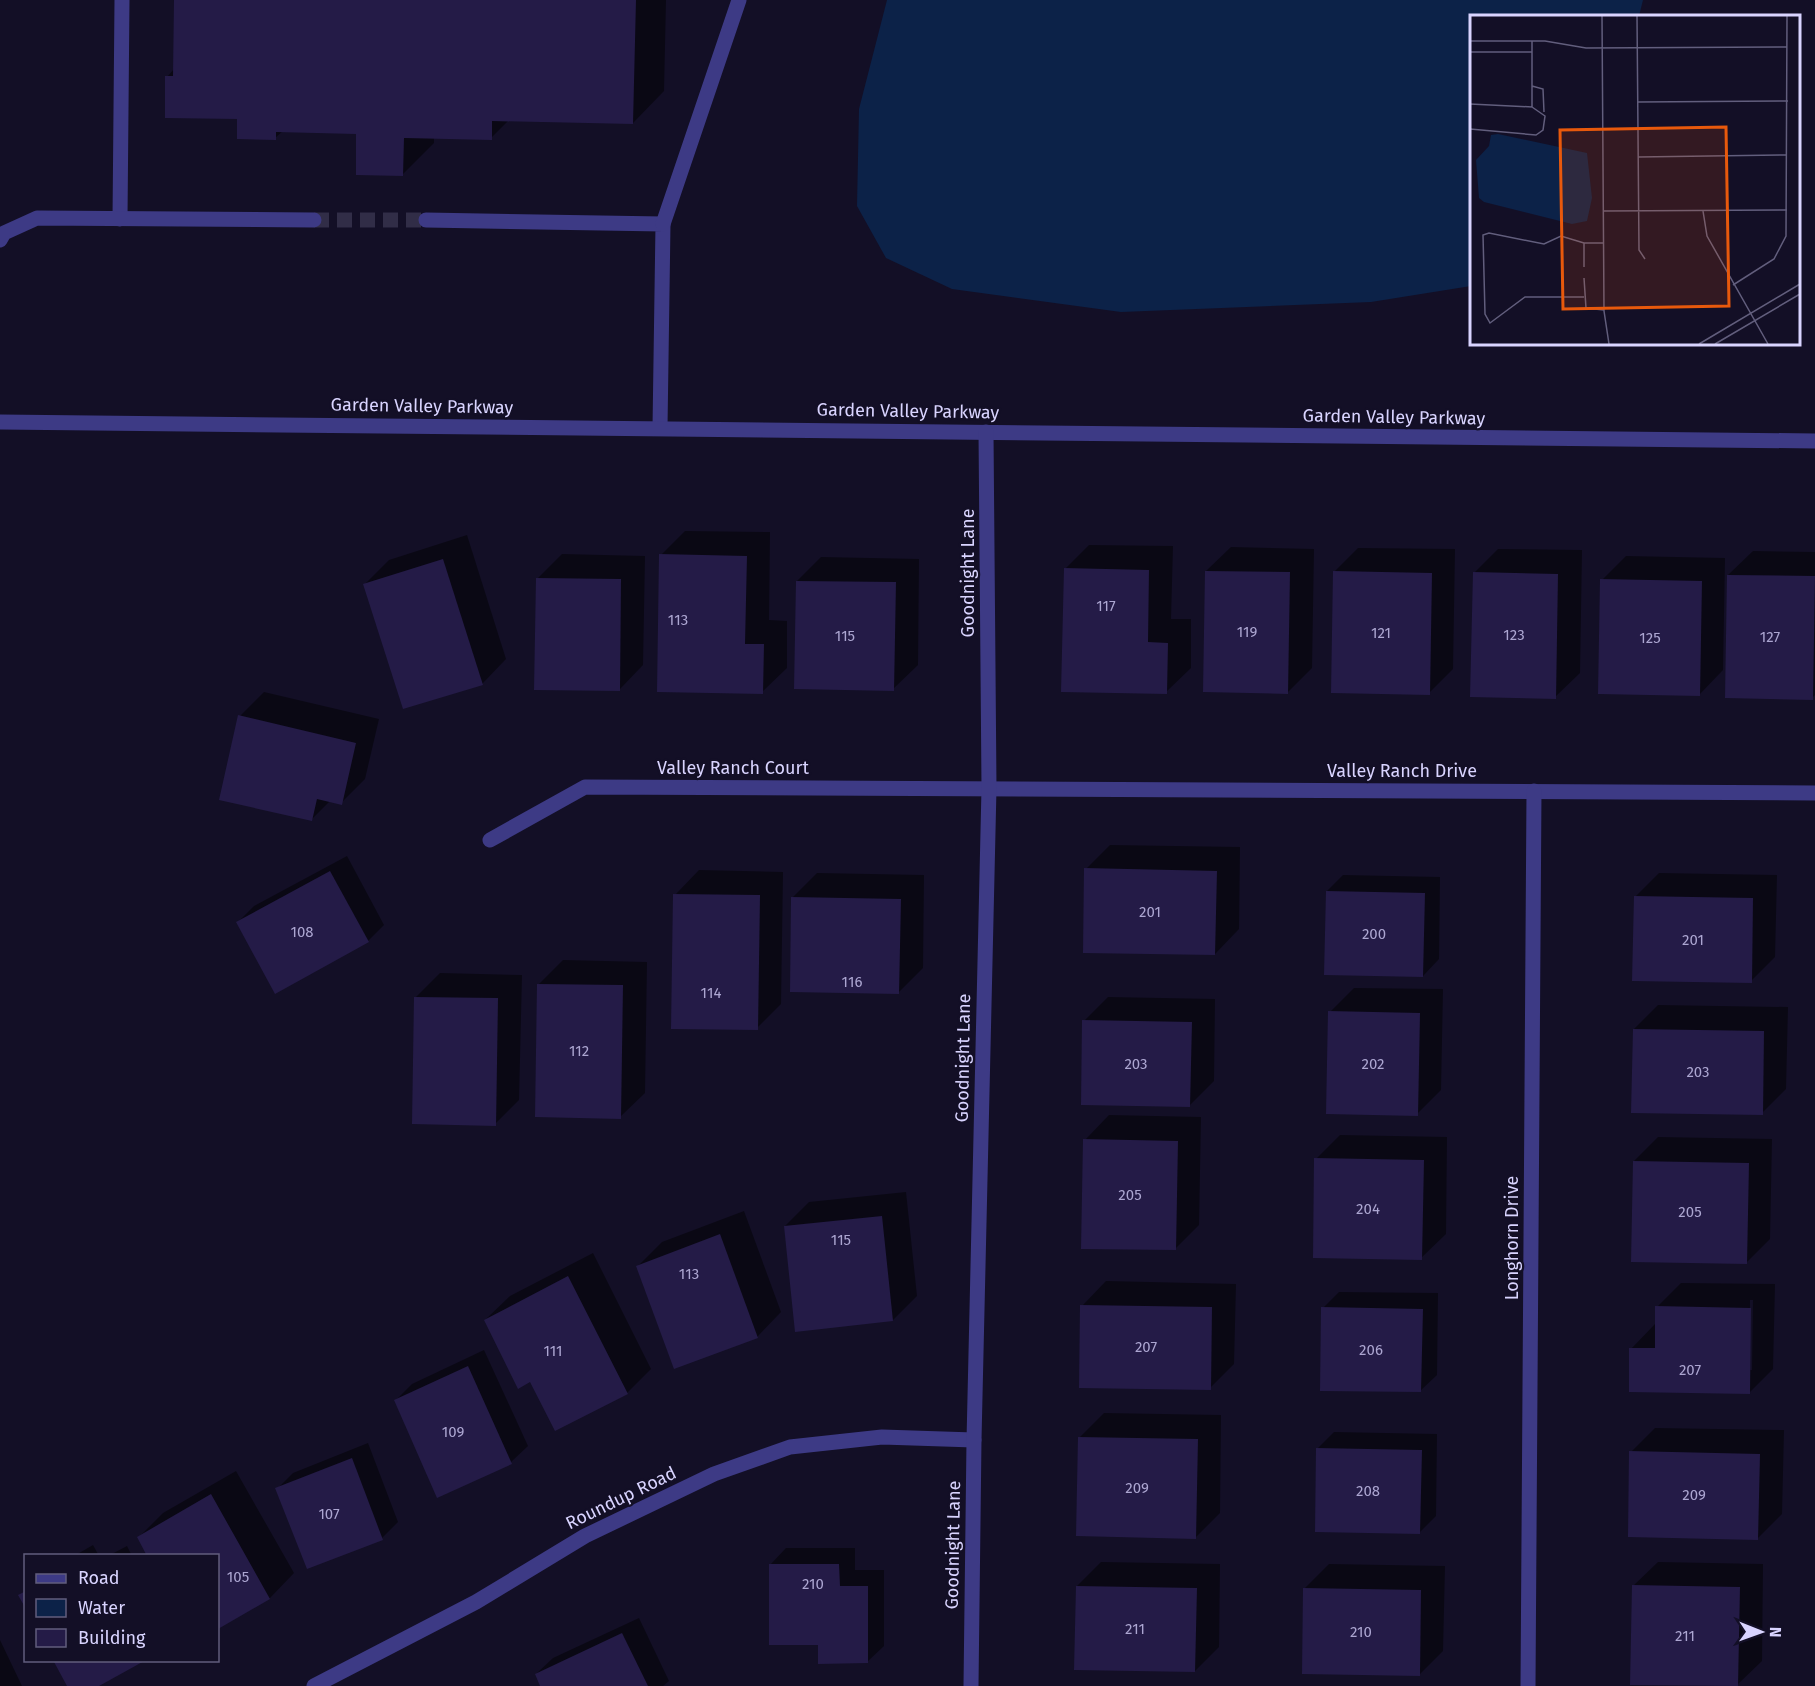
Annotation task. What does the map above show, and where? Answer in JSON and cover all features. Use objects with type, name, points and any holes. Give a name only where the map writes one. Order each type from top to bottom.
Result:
[{"type":"street","points":[[120,219],[123,0]]},
{"type":"street","points":[[660,428],[663,224],[739,0]]},
{"type":"street","points":[[0,240],[4,233],[37,218],[314,220]]},
{"type":"street","points":[[426,219],[663,224]]},
{"type":"street","name":"Garden Valley Parkway","points":[[0,422],[1815,441]]},
{"type":"street","name":"Goodnight Lane","points":[[971,1686],[974,1440],[989,788],[986,432]]},
{"type":"street","name":"Valley Ranch Court","points":[[490,840],[585,787],[989,788]]},
{"type":"street","name":"Valley Ranch Drive","points":[[989,788],[1815,793]]},
{"type":"street","name":"Longhorn Drive","points":[[1528,1686],[1534,791]]},
{"type":"street","name":"Roundup Road","points":[[314,1686],[476,1602],[585,1536],[714,1474],[790,1447],[882,1437],[974,1440]]},
{"type":"water","points":[[887,0],[1643,0],[1639,15],[1470,15],[1470,286],[1371,302],[1121,312],[952,289],[886,258],[857,206],[859,109]]},
{"type":"building","points":[[174,0],[636,0],[633,124],[492,121],[492,140],[404,138],[403,176],[356,175],[356,134],[276,132],[276,140],[237,139],[237,119],[165,118],[165,76],[173,76]]},
{"type":"building","points":[[659,554],[747,556],[745,644],[764,644],[763,694],[657,692]]},
{"type":"building","points":[[443,559],[483,685],[403,709],[363,584]]},
{"type":"building","points":[[1064,568],[1149,570],[1148,642],[1168,643],[1167,694],[1061,692]]},
{"type":"building","points":[[1205,571],[1290,572],[1288,694],[1203,692]]},
{"type":"building","points":[[1333,571],[1432,573],[1430,695],[1331,693]]},
{"type":"building","points":[[1473,572],[1558,574],[1556,699],[1470,697]]},
{"type":"building","points":[[1727,575],[1815,576],[1813,700],[1725,698]]},
{"type":"building","points":[[536,578],[621,579],[620,691],[534,690]]},
{"type":"building","points":[[1600,579],[1702,581],[1700,696],[1598,694]]},
{"type":"building","points":[[796,581],[896,582],[894,691],[794,689]]},
{"type":"building","points":[[238,715],[356,743],[342,805],[317,799],[312,821],[219,800]]},
{"type":"building","points":[[1084,868],[1217,871],[1215,955],[1083,953]]},
{"type":"building","points":[[330,871],[369,942],[275,994],[236,922]]},
{"type":"building","points":[[1326,891],[1425,893],[1423,977],[1324,975]]},
{"type":"building","points":[[673,894],[760,895],[758,1030],[671,1029]]},
{"type":"building","points":[[1634,896],[1753,898],[1752,983],[1632,981]]},
{"type":"building","points":[[791,897],[901,899],[899,994],[790,992]]},
{"type":"building","points":[[537,984],[623,985],[621,1119],[535,1117]]},
{"type":"building","points":[[414,997],[498,998],[496,1126],[412,1124]]},
{"type":"building","points":[[1328,1011],[1420,1013],[1418,1116],[1326,1114]]},
{"type":"building","points":[[1082,1020],[1192,1022],[1190,1107],[1081,1105]]},
{"type":"building","points":[[1633,1029],[1764,1031],[1763,1115],[1631,1113]]},
{"type":"building","points":[[1083,1139],[1178,1141],[1176,1250],[1081,1249]]},
{"type":"building","points":[[1314,1158],[1424,1160],[1422,1260],[1313,1258]]},
{"type":"building","points":[[1633,1161],[1749,1163],[1747,1264],[1631,1262]]},
{"type":"building","points":[[882,1216],[893,1321],[795,1332],[784,1226]]},
{"type":"building","points":[[720,1234],[758,1338],[674,1369],[636,1266]]},
{"type":"building","points":[[568,1276],[628,1394],[555,1431],[530,1382],[518,1389],[484,1320]]},
{"type":"building","points":[[1080,1305],[1212,1307],[1211,1390],[1079,1388]]},
{"type":"building","points":[[1655,1306],[1751,1308],[1750,1394],[1629,1392],[1629,1348],[1655,1348]]},
{"type":"building","points":[[1321,1307],[1423,1309],[1421,1392],[1320,1391]]},
{"type":"building","points":[[468,1366],[512,1464],[437,1498],[394,1400]]},
{"type":"building","points":[[1078,1437],[1198,1439],[1196,1539],[1076,1536]]},
{"type":"building","points":[[1316,1448],[1422,1450],[1420,1534],[1315,1532]]},
{"type":"building","points":[[1629,1451],[1760,1454],[1758,1540],[1628,1537]]},
{"type":"building","points":[[352,1458],[383,1540],[307,1569],[275,1488]]},
{"type":"building","points":[[211,1494],[270,1599],[219,1628],[219,1554],[146,1554],[137,1537]]},
{"type":"building","points":[[769,1564],[839,1564],[840,1586],[868,1586],[868,1663],[818,1664],[818,1645],[769,1645]]},
{"type":"building","points":[[1632,1585],[1740,1587],[1738,1686],[1630,1685]]},
{"type":"building","points":[[1076,1586],[1197,1588],[1195,1672],[1074,1670]]},
{"type":"building","points":[[1303,1588],[1421,1590],[1420,1676],[1302,1674]]},
{"type":"building","points":[[24,1592],[24,1606],[18,1595]]},
{"type":"building","points":[[622,1633],[648,1686],[540,1686],[535,1674]]},
{"type":"building","points":[[54,1662],[142,1662],[99,1686],[67,1686]]},
{"type":"tunnel","points":[[314,220],[426,220]]}]
